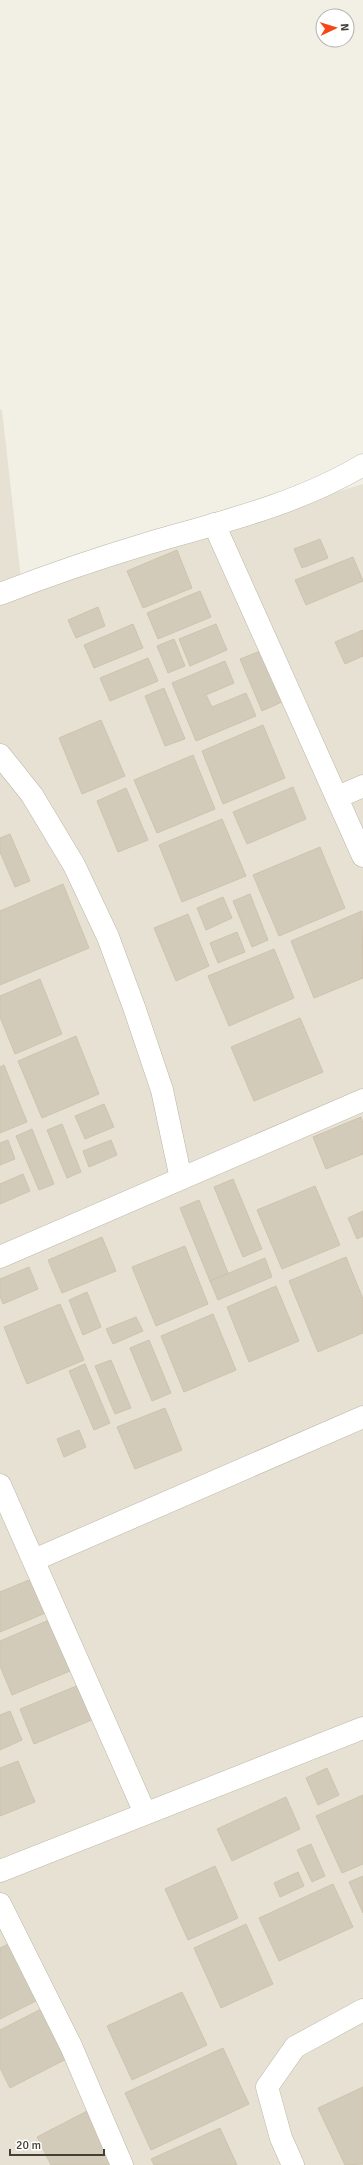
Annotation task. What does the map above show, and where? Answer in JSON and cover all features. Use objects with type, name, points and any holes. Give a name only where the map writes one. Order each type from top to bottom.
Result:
[{"type":"street","points":[[0,594],[124,550],[214,524],[319,488],[363,465]]},
{"type":"street","points":[[214,524],[297,710],[338,797],[363,856]]},
{"type":"street","points":[[0,755],[32,795],[74,865],[108,937],[134,1007],[162,1090],[181,1179]]},
{"type":"street","points":[[338,797],[363,786]]},
{"type":"street","points":[[0,1257],[363,1100]]},
{"type":"street","points":[[34,1560],[363,1417]]},
{"type":"street","points":[[0,1485],[146,1813]]},
{"type":"street","points":[[0,1871],[363,1728]]},
{"type":"street","points":[[0,1904],[71,2046],[122,2165]]},
{"type":"street","points":[[293,2165],[281,2138],[267,2087],[295,2047],[363,2010]]},
{"type":"shaded area","points":[[0,409],[2,410],[22,588],[363,484],[363,2165],[0,2165]]},
{"type":"building","points":[[320,539],[328,558],[302,568],[294,549]]},
{"type":"building","points":[[177,550],[192,588],[143,608],[127,571]]},
{"type":"building","points":[[353,557],[363,581],[306,605],[295,580]]},
{"type":"building","points":[[200,591],[211,617],[158,639],[147,613]]},
{"type":"building","points":[[98,607],[105,626],[76,638],[68,620]]},
{"type":"building","points":[[133,624],[143,648],[94,668],[84,645]]},
{"type":"building","points":[[216,624],[227,650],[190,666],[179,639]]},
{"type":"building","points":[[363,630],[363,656],[345,664],[335,642]]},
{"type":"building","points":[[174,639],[185,666],[168,673],[157,646]]},
{"type":"building","points":[[263,650],[284,701],[262,711],[240,659]]},
{"type":"building","points":[[148,658],[158,681],[110,701],[100,678]]},
{"type":"building","points":[[225,661],[234,683],[206,695],[212,707],[246,693],[256,716],[196,741],[172,683]]},
{"type":"building","points":[[164,688],[185,739],[165,746],[145,696]]},
{"type":"building","points":[[101,720],[125,776],[82,794],[59,738]]},
{"type":"building","points":[[263,725],[285,778],[223,804],[202,751]]},
{"type":"building","points":[[193,755],[215,809],[157,833],[134,780]]},
{"type":"building","points":[[293,787],[306,819],[247,844],[233,812]]},
{"type":"building","points":[[126,788],[148,840],[118,852],[97,801]]},
{"type":"building","points":[[222,819],[246,876],[182,902],[159,845]]},
{"type":"building","points":[[10,834],[30,881],[15,887],[0,852],[0,838]]},
{"type":"building","points":[[320,847],[345,908],[279,936],[253,875]]},
{"type":"building","points":[[63,884],[89,948],[0,985],[0,911]]},
{"type":"building","points":[[250,894],[268,940],[252,947],[233,901]]},
{"type":"building","points":[[223,897],[232,918],[206,930],[197,908]]},
{"type":"building","points":[[362,911],[363,978],[314,998],[291,941]]},
{"type":"building","points":[[188,914],[209,966],[176,981],[154,928]]},
{"type":"building","points":[[237,932],[245,952],[218,963],[210,943]]},
{"type":"building","points":[[274,949],[294,998],[229,1026],[208,976]]},
{"type":"building","points":[[40,979],[62,1034],[15,1054],[0,1017],[0,996]]},
{"type":"building","points":[[300,1018],[323,1072],[254,1101],[231,1047]]},
{"type":"building","points":[[76,1036],[99,1094],[42,1118],[18,1061]]},
{"type":"building","points":[[4,1065],[27,1122],[0,1133],[0,1067]]},
{"type":"building","points":[[104,1104],[114,1127],[85,1139],[75,1116]]},
{"type":"building","points":[[361,1117],[363,1123],[363,1154],[326,1169],[313,1137]]},
{"type":"building","points":[[62,1124],[81,1172],[67,1178],[47,1130]]},
{"type":"building","points":[[32,1129],[54,1184],[39,1190],[16,1136]]},
{"type":"building","points":[[8,1140],[15,1159],[0,1165],[0,1143]]},
{"type":"building","points":[[111,1140],[117,1155],[89,1167],[83,1151]]},
{"type":"building","points":[[23,1174],[30,1191],[0,1204],[0,1184]]},
{"type":"building","points":[[233,1179],[262,1249],[243,1257],[214,1187]]},
{"type":"building","points":[[315,1186],[340,1245],[282,1269],[257,1210]]},
{"type":"building","points":[[199,1200],[228,1273],[210,1281],[180,1208]]},
{"type":"building","points":[[363,1211],[363,1236],[357,1239],[348,1218]]},
{"type":"building","points":[[102,1237],[116,1271],[62,1293],[48,1260]]},
{"type":"building","points":[[185,1246],[208,1304],[156,1326],[132,1267]]},
{"type":"building","points":[[346,1257],[363,1299],[363,1333],[318,1352],[289,1281]]},
{"type":"building","points":[[265,1258],[272,1277],[218,1300],[210,1281]]},
{"type":"building","points":[[29,1267],[38,1289],[3,1304],[0,1296],[0,1279]]},
{"type":"building","points":[[276,1286],[299,1341],[249,1362],[227,1307]]},
{"type":"building","points":[[87,1292],[101,1327],[83,1335],[69,1300]]},
{"type":"building","points":[[60,1304],[84,1360],[27,1384],[4,1327]]},
{"type":"building","points":[[213,1314],[236,1370],[184,1392],[161,1336]]},
{"type":"building","points":[[136,1317],[143,1331],[113,1344],[106,1329]]},
{"type":"building","points":[[149,1340],[171,1393],[152,1401],[130,1348]]},
{"type":"building","points":[[111,1360],[131,1408],[115,1414],[95,1366]]},
{"type":"building","points":[[85,1364],[110,1423],[94,1430],[69,1371]]},
{"type":"building","points":[[165,1408],[182,1450],[135,1469],[117,1427]]},
{"type":"building","points":[[79,1430],[86,1447],[64,1457],[57,1439]]},
{"type":"building","points":[[34,1578],[48,1612],[0,1632],[0,1592]]},
{"type":"building","points":[[49,1620],[70,1671],[12,1695],[0,1666],[0,1641]]},
{"type":"building","points":[[79,1685],[94,1719],[34,1744],[20,1709]]},
{"type":"building","points":[[10,1711],[22,1740],[0,1750],[0,1715]]},
{"type":"building","points":[[18,1761],[35,1802],[0,1816],[0,1768]]},
{"type":"building","points":[[327,1768],[339,1795],[318,1805],[306,1778]]},
{"type":"building","points":[[363,1795],[363,1864],[342,1873],[316,1816]]},
{"type":"building","points":[[286,1797],[300,1829],[232,1861],[217,1829]]},
{"type":"building","points":[[311,1844],[325,1876],[312,1882],[297,1850]]},
{"type":"building","points":[[215,1866],[238,1918],[188,1940],[165,1889]]},
{"type":"building","points":[[298,1872],[304,1886],[280,1897],[274,1883]]},
{"type":"building","points":[[363,1876],[363,1913],[349,1882]]},
{"type":"building","points":[[333,1884],[353,1927],[279,1961],[259,1918]]},
{"type":"building","points":[[246,1924],[273,1984],[221,2008],[194,1948]]},
{"type":"building","points":[[13,1942],[42,1998],[0,2019],[0,1948]]},
{"type":"building","points":[[182,1992],[207,2045],[132,2080],[107,2026]]},
{"type":"building","points":[[45,2007],[70,2057],[10,2088],[0,2068],[0,2030]]},
{"type":"building","points":[[223,2048],[249,2104],[151,2150],[125,2093]]},
{"type":"building","points":[[363,2087],[363,2164],[345,2165],[318,2108]]},
{"type":"building","points":[[91,2109],[117,2160],[106,2165],[51,2165],[37,2137]]},
{"type":"building","points":[[220,2128],[237,2165],[154,2165],[151,2159]]}]
